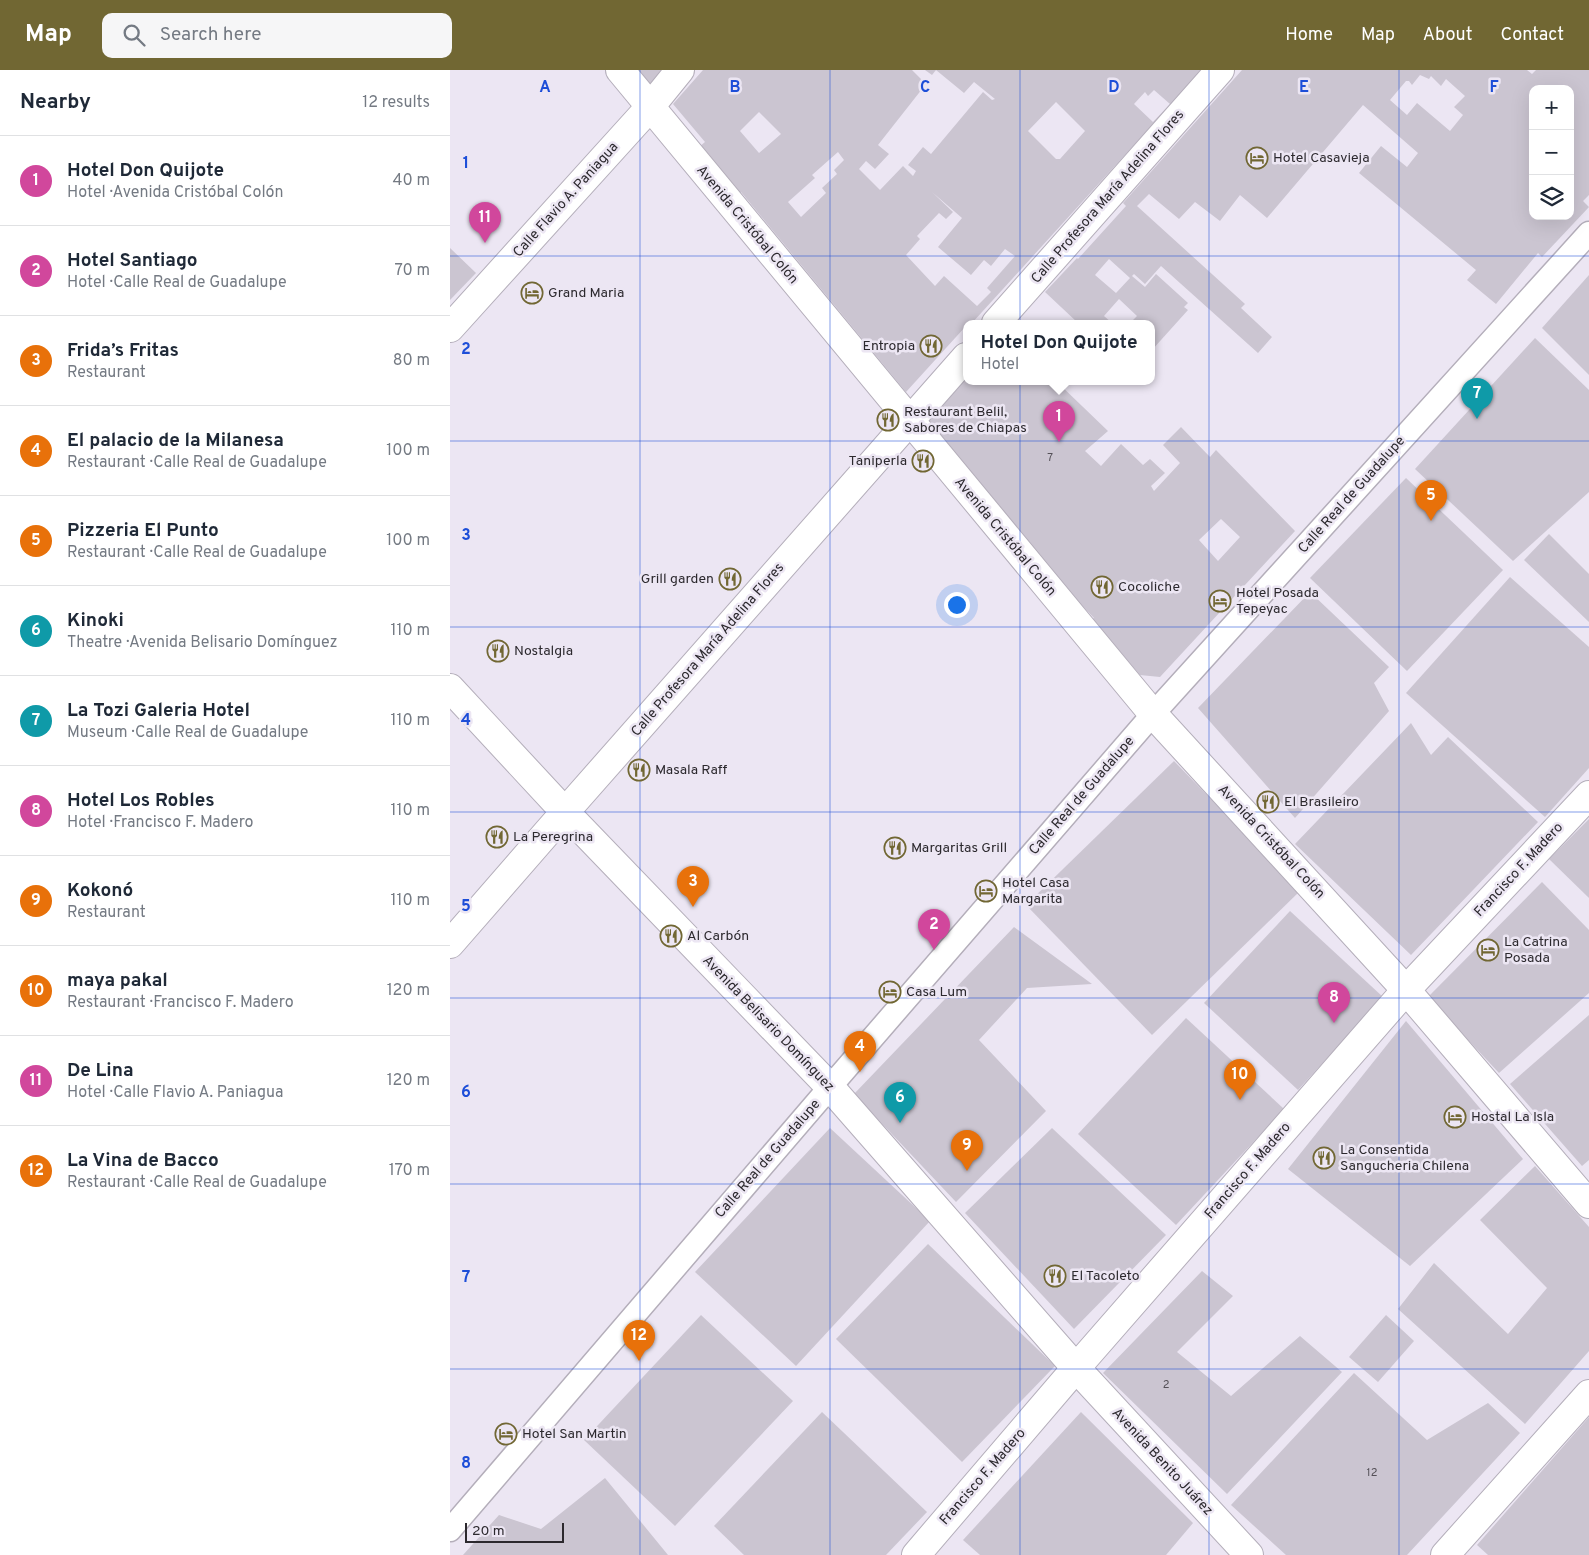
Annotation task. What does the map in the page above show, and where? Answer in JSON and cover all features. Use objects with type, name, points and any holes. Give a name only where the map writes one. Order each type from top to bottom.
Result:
[{"type":"street","name":"Avenida Cristóbal Colón","points":[[620,70],[1153,714],[1406,990],[1589,1204]]},
{"type":"street","name":"Calle Flavio A. Paniagua","points":[[450,328],[650,107],[680,70]]},
{"type":"street","name":"Calle Profesora María Adelina Flores","points":[[999,320],[1220,70]]},
{"type":"street","name":"Calle Real de Guadalupe","points":[[450,1530],[1153,714],[1589,232]]},
{"type":"street","name":"Calle Profesora María Adelina Flores","points":[[450,944],[963,360]]},
{"type":"street","name":"Avenida Belisario Domínguez","points":[[450,688],[565,812],[830,1087],[1076,1368]]},
{"type":"street","name":"Francisco F. Madero","points":[[916,1555],[1076,1368],[1406,990],[1589,795]]},
{"type":"street","name":"Avenida Benito Juárez","points":[[1076,1368],[1249,1555]]},
{"type":"street","points":[[1444,1555],[1589,1394]]},
{"type":"building","points":[[634,70],[663,70],[650,85],[647,85]]},
{"type":"building","points":[[703,70],[912,70],[926,84],[878,145],[889,154],[875,169],[866,161],[859,169],[880,190],[903,166],[913,176],[916,171],[908,165],[923,147],[931,154],[983,92],[992,100],[995,99],[974,82],[964,93],[936,70],[1209,70],[1157,126],[1154,123],[975,320],[963,320],[963,329],[906,392],[741,192],[739,194],[699,147],[705,142],[673,104]],"holes":[[[1154,90],[1170,104],[1153,122],[1134,104],[1145,92],[1148,96]],[[1056,102],[1085,131],[1060,159],[1056,159],[1028,131]],[[759,112],[781,134],[759,153],[740,131]],[[838,152],[844,160],[834,170],[837,174],[822,188],[826,193],[801,217],[788,202],[815,178],[812,175]],[[932,192],[962,218],[938,247],[971,275],[984,260],[991,266],[1005,249],[1015,256],[987,288],[991,292],[977,306],[944,276],[935,286],[906,255],[920,239],[917,236],[939,213],[946,219],[953,212]]]},
{"type":"building","points":[[925,70],[936,70],[932,75]]},
{"type":"building","points":[[1242,70],[1527,70],[1532,74],[1536,70],[1589,70],[1589,195],[1583,201],[1589,207],[1542,257],[1538,253],[1496,304],[1467,280],[1476,270],[1359,173],[1381,146],[1407,167],[1418,153],[1363,105],[1267,218],[1240,195],[1220,221],[1195,202],[1179,219],[1149,194],[1137,206],[1245,304],[1241,308],[1272,337],[1258,353],[1161,266],[1145,284],[1134,274],[1132,276],[1145,287],[1156,274],[1188,303],[1184,307],[1188,310],[1155,347],[1155,320],[1133,320],[1137,316],[1119,299],[1104,316],[1109,320],[1075,320],[1045,292],[1126,206],[1123,203]],"holes":[[[1420,75],[1429,79],[1431,76],[1441,86],[1446,79],[1465,96],[1454,107],[1463,115],[1450,131],[1417,103],[1407,115],[1390,100],[1406,81],[1409,81],[1412,85]],[[1109,259],[1130,278],[1116,293],[1095,275]]]},
{"type":"building","points":[[450,248],[476,273],[450,300]]},
{"type":"building","points":[[1589,275],[1589,375],[1542,328]]},
{"type":"building","points":[[1535,338],[1589,390],[1589,492],[1513,561],[1415,469]]},
{"type":"building","points":[[963,376],[963,385],[1060,385],[1108,431],[1085,451],[1101,466],[1121,444],[1143,465],[1150,459],[1165,473],[1151,486],[1154,491],[1180,463],[1163,445],[1181,427],[1210,457],[1216,450],[1295,531],[1160,677],[1140,675],[1092,619],[1094,618],[1051,573],[923,417]],"holes":[[[1221,519],[1240,537],[1218,561],[1199,540]]]},
{"type":"building","points":[[1406,478],[1503,570],[1407,671],[1310,578]]},
{"type":"building","points":[[1549,534],[1589,574],[1589,622],[1524,560]]},
{"type":"building","points":[[1510,577],[1589,647],[1589,768],[1545,817],[1406,693]]},
{"type":"building","points":[[1310,592],[1389,667],[1374,683],[1389,711],[1295,818],[1198,708]]},
{"type":"building","points":[[1411,723],[1431,755],[1448,737],[1538,822],[1411,955],[1295,844]]},
{"type":"building","points":[[1174,761],[1300,891],[1152,1035],[1026,905]]},
{"type":"building","points":[[1589,819],[1589,898],[1549,859]]},
{"type":"building","points":[[1542,882],[1589,930],[1589,993],[1499,1073],[1428,997]]},
{"type":"building","points":[[1290,911],[1383,997],[1298,1090],[1204,1003]]},
{"type":"building","points":[[1014,927],[1092,984],[1027,988],[979,1040],[1046,1111],[956,1202],[854,1094]]},
{"type":"building","points":[[1589,1015],[1589,1160],[1582,1166],[1510,1084]]},
{"type":"building","points":[[1186,1018],[1284,1109],[1176,1225],[1078,1134]]},
{"type":"building","points":[[1406,1021],[1523,1159],[1410,1266],[1288,1169]]},
{"type":"building","points":[[830,1128],[930,1221],[796,1366],[695,1272]]},
{"type":"building","points":[[1052,1128],[1166,1235],[1074,1329],[965,1213]]},
{"type":"building","points":[[1535,1166],[1589,1227],[1589,1351],[1525,1424],[1398,1309],[1434,1263],[1508,1334],[1547,1288],[1480,1220]]},
{"type":"building","points":[[928,1244],[1055,1366],[962,1462],[836,1339]]},
{"type":"building","points":[[1202,1271],[1233,1296],[1177,1352],[1231,1396],[1300,1336],[1342,1372],[1227,1494],[1103,1373]]},
{"type":"building","points":[[701,1315],[793,1401],[675,1526],[584,1440]]},
{"type":"building","points":[[1386,1315],[1414,1341],[1378,1382],[1349,1357]]},
{"type":"building","points":[[1354,1373],[1427,1440],[1488,1403],[1520,1433],[1407,1555],[1286,1555],[1231,1505]]},
{"type":"building","points":[[822,1412],[927,1512],[886,1555],[744,1555],[714,1526]]},
{"type":"building","points":[[1081,1412],[1193,1523],[1166,1555],[980,1555],[963,1540]]},
{"type":"building","points":[[1589,1417],[1589,1555],[1488,1555],[1477,1545]]},
{"type":"building","points":[[605,1478],[668,1555],[463,1555],[499,1515],[541,1529]]},
{"type":"place","name":"Hotel Casavieja","points":[[1257,158]]},
{"type":"place","name":"De Lina","points":[[485,243]]},
{"type":"place","name":"Grand Maria","points":[[532,293]]},
{"type":"place","name":"Entropia","points":[[931,346]]},
{"type":"place","name":"La Tozi Galeria Hotel","points":[[1477,419]]},
{"type":"place","name":"Restaurant Belil, Sabores de Chiapas","points":[[888,420]]},
{"type":"place","name":"Hotel Don Quijote","points":[[1059,442]]},
{"type":"place","name":"Taniperla","points":[[923,461]]},
{"type":"place","name":"Pizzeria El Punto","points":[[1431,521]]},
{"type":"place","name":"Grill garden","points":[[730,579]]},
{"type":"place","name":"Cocoliche","points":[[1102,587]]},
{"type":"place","name":"Hotel Posada Tepeyac","points":[[1220,601]]},
{"type":"place","name":"Nostalgia","points":[[498,651]]},
{"type":"place","name":"Masala Raff","points":[[639,770]]},
{"type":"place","name":"El Brasileiro","points":[[1268,802]]},
{"type":"place","name":"La Peregrina","points":[[497,837]]},
{"type":"place","name":"Margaritas Grill","points":[[895,848]]},
{"type":"place","name":"Hotel Casa Margarita","points":[[986,891]]},
{"type":"place","name":"Frida’s Fritas","points":[[693,907]]},
{"type":"place","name":"Al Carbón","points":[[671,936]]},
{"type":"place","name":"Hotel Santiago","points":[[934,950]]},
{"type":"place","name":"La Catrina Posada","points":[[1488,950]]},
{"type":"place","name":"Casa Lum","points":[[890,992]]},
{"type":"place","name":"Hotel Los Robles","points":[[1334,1023]]},
{"type":"place","name":"El palacio de la Milanesa","points":[[860,1072]]},
{"type":"place","name":"maya pakal","points":[[1240,1100]]},
{"type":"place","name":"Hostal La Isla","points":[[1455,1117]]},
{"type":"place","name":"Kinoki","points":[[900,1123]]},
{"type":"place","name":"La Consentida Sangucheria Chilena","points":[[1324,1158]]},
{"type":"place","name":"Kokonó","points":[[967,1171]]},
{"type":"place","name":"El Tacoleto","points":[[1055,1276]]},
{"type":"place","name":"La Vina de Bacco","points":[[639,1361]]},
{"type":"place","name":"Hotel San Martin","points":[[506,1434]]}]
